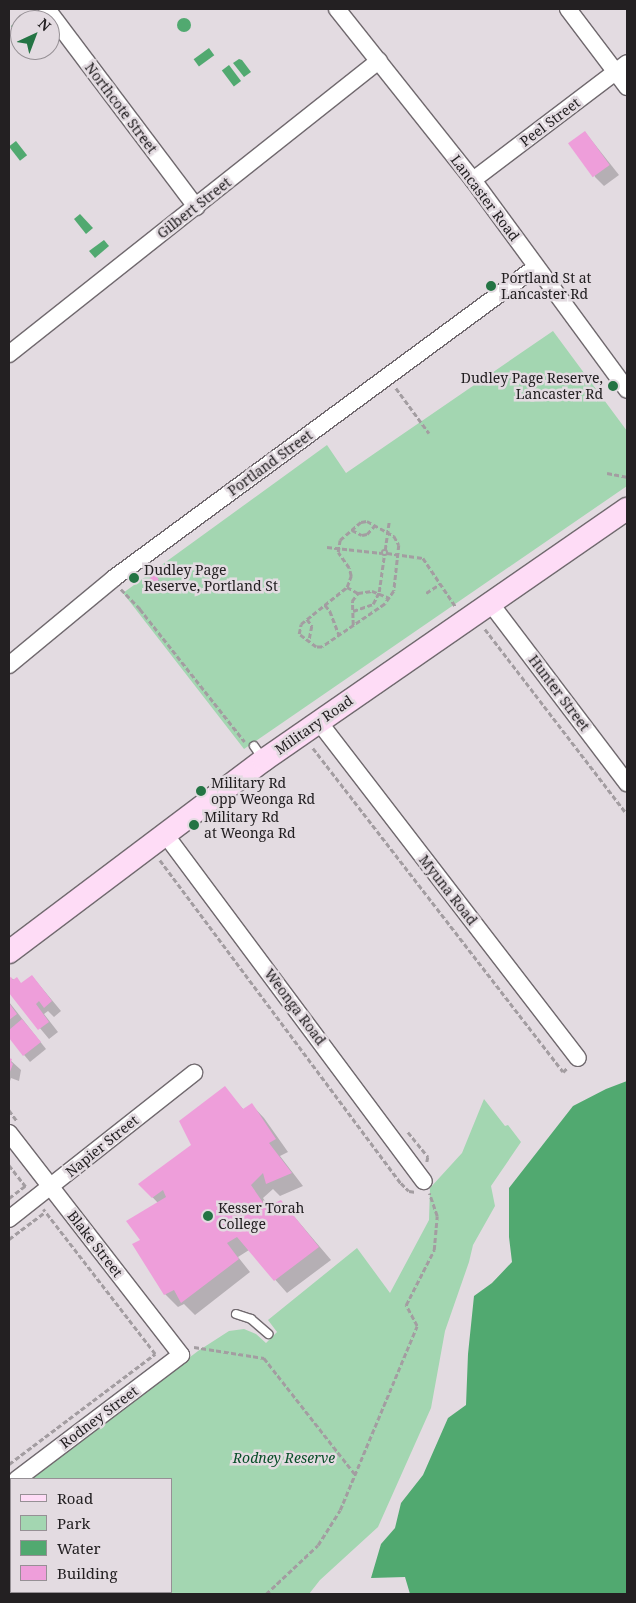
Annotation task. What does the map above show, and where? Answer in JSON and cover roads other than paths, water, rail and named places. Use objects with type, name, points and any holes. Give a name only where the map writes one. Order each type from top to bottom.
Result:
[{"type":"street","name":"Northcote Street","points":[[47,9],[196,207]]},
{"type":"street","name":"Lancaster Road","points":[[337,9],[472,180],[627,390]]},
{"type":"street","points":[[568,9],[622,68],[627,87]]},
{"type":"street","name":"Gilbert Street","points":[[10,349],[196,207],[379,61]]},
{"type":"street","name":"Peel Street","points":[[472,180],[622,68]]},
{"type":"street","name":"Portland Street","points":[[9,665],[114,578],[536,267]]},
{"type":"street","name":"Military Road","points":[[9,952],[165,834],[256,752],[319,722],[627,509]]},
{"type":"street","name":"Hunter Street","points":[[491,604],[627,783]]},
{"type":"street","name":"Myuna Road","points":[[319,722],[578,1058]]},
{"type":"street","name":"Weonga Road","points":[[165,834],[424,1181]]},
{"type":"street","name":"Napier Street","points":[[9,1219],[40,1206],[51,1187],[194,1073]]},
{"type":"street","name":"Blake Street","points":[[9,1133],[51,1187],[187,1351]]},
{"type":"street","name":"Rodney Street","points":[[18,1478],[187,1351]]},
{"type":"lane","points":[[236,1314],[251,1320],[268,1334]]},
{"type":"water","points":[[181,18],[187,18],[191,25],[187,32],[181,32],[177,28],[177,22]]},
{"type":"water","points":[[209,48],[214,55],[199,66],[194,59]]},
{"type":"water","points":[[239,59],[242,60],[251,72],[244,77],[233,63]]},
{"type":"water","points":[[229,65],[241,81],[234,86],[222,70]]},
{"type":"water","points":[[16,141],[27,155],[20,161],[9,147]]},
{"type":"water","points":[[80,214],[93,228],[86,234],[74,219]]},
{"type":"water","points":[[104,240],[109,246],[95,258],[89,251]]},
{"type":"water","points":[[627,1081],[627,1594],[410,1594],[405,1577],[371,1578],[381,1544],[395,1528],[401,1503],[423,1475],[448,1418],[466,1405],[468,1354],[474,1296],[492,1283],[512,1262],[509,1237],[509,1188],[573,1106],[606,1089]]},
{"type":"place","name":"Portland St at Lancaster Rd","points":[[491,286]]},
{"type":"place","name":"Dudley Page Reserve, Lancaster Rd","points":[[613,386]]},
{"type":"place","name":"Dudley Page Reserve, Portland St","points":[[134,578]]},
{"type":"place","name":"Military Rd opp Weonga Rd","points":[[201,791]]},
{"type":"place","name":"Military Rd at Weonga Rd","points":[[194,825]]},
{"type":"place","name":"Kesser Torah College","points":[[208,1216]]},
{"type":"park label","name":"Rodney Reserve","points":[[284,1458]]}]
